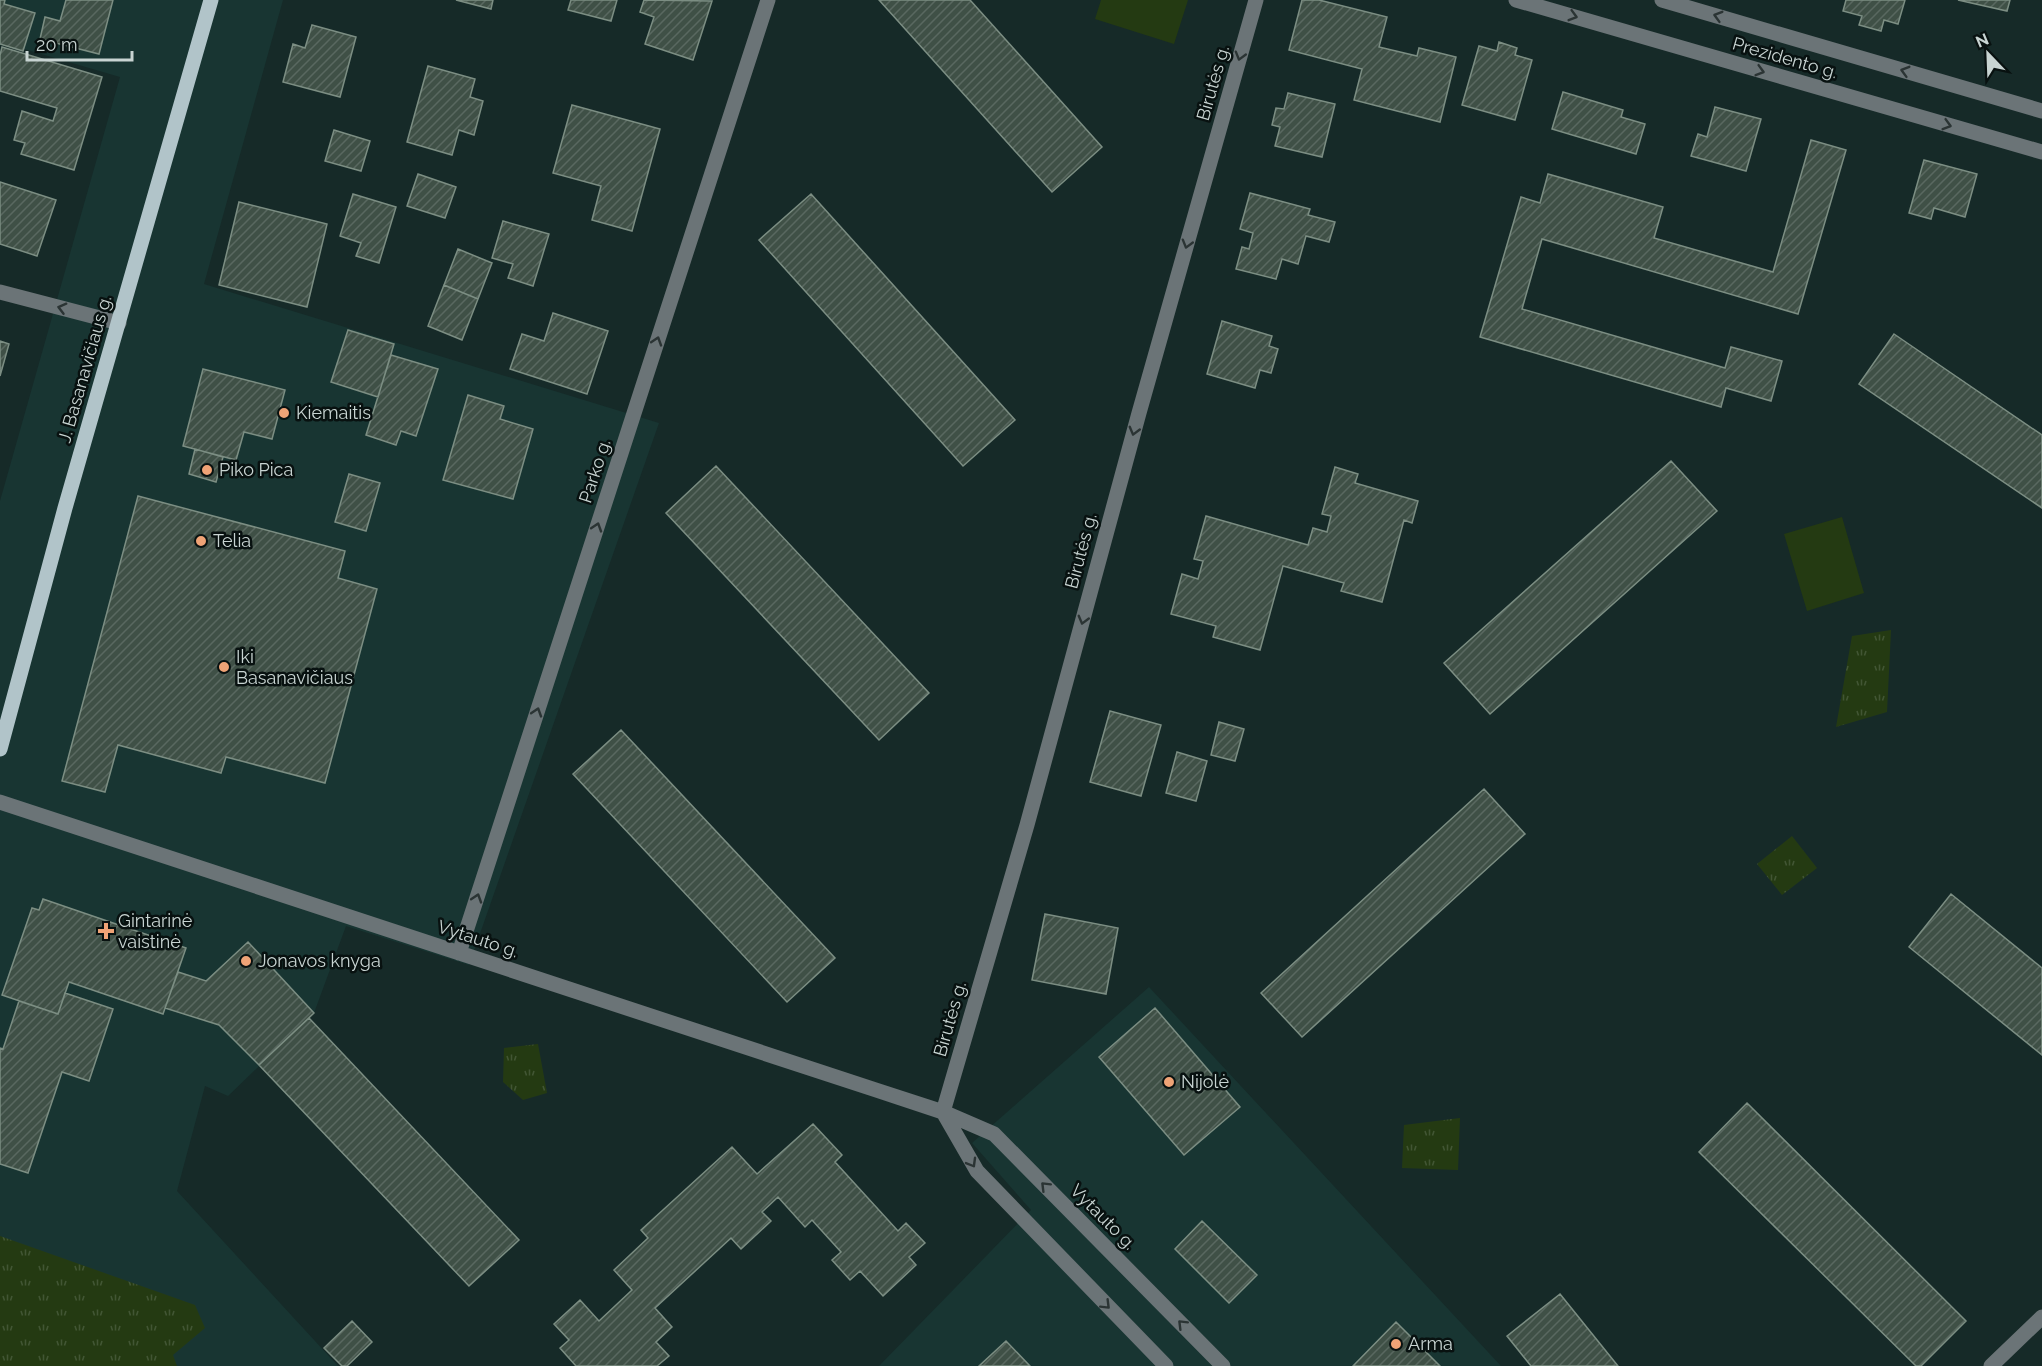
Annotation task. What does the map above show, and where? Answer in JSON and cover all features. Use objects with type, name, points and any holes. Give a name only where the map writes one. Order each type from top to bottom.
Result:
[{"type":"main road","name":"J. Basanavičiaus g.","points":[[0,749],[65,508],[211,0]]},
{"type":"street","name":"Parko g.","points":[[459,953],[768,0]]},
{"type":"street","name":"Birutės g.","points":[[944,1112],[1027,825],[1138,413],[1256,0]]},
{"type":"street","name":"Prezidento g.","points":[[1516,0],[2042,152]]},
{"type":"street","name":"Prezidento g.","points":[[1662,0],[2042,111]]},
{"type":"street","points":[[0,292],[118,323]]},
{"type":"street","name":"Vytauto g.","points":[[0,802],[944,1112],[994,1134],[1223,1366]]},
{"type":"street","points":[[944,1112],[977,1172],[1166,1366]]},
{"type":"street","points":[[1991,1366],[2042,1317]]},
{"type":"shaded area","points":[[0,0],[283,0],[204,284],[659,423],[469,965],[346,926],[314,1013],[228,1096],[205,1086],[177,1191],[338,1366],[0,1366],[0,501],[120,77],[0,42]]},
{"type":"shaded area","points":[[1149,987],[1501,1366],[879,1366],[1031,1210],[972,1143]]},
{"type":"green space","points":[[1101,0],[1188,0],[1174,44],[1095,19]]},
{"type":"green space","points":[[1842,517],[1864,593],[1807,611],[1784,534]]},
{"type":"green space","points":[[1891,630],[1887,712],[1836,727],[1852,636]]},
{"type":"green space","points":[[1792,836],[1817,868],[1782,895],[1757,864]]},
{"type":"green space","points":[[538,1044],[547,1093],[523,1100],[503,1082],[504,1048]]},
{"type":"green space","points":[[1460,1118],[1458,1170],[1402,1168],[1404,1125]]},
{"type":"green space","points":[[0,1236],[195,1305],[205,1328],[173,1355],[177,1366],[0,1366]]},
{"type":"building","points":[[0,0],[5,0],[4,4],[35,13],[23,51],[0,44]]},
{"type":"building","points":[[66,0],[113,0],[99,54],[40,39],[45,17],[60,21]]},
{"type":"building","points":[[456,0],[493,0],[491,9]]},
{"type":"building","points":[[571,0],[617,0],[611,21],[568,10]]},
{"type":"building","points":[[644,0],[712,1],[693,60],[645,44],[654,17],[640,12]]},
{"type":"building","points":[[879,0],[970,0],[1102,147],[1052,192]]},
{"type":"building","points":[[1302,0],[1319,0],[1387,17],[1379,47],[1417,56],[1419,48],[1456,57],[1440,122],[1354,100],[1362,69],[1289,50]]},
{"type":"building","points":[[1846,0],[1905,0],[1898,24],[1884,20],[1881,31],[1859,25],[1862,16],[1843,11]]},
{"type":"building","points":[[1958,0],[2010,0],[2007,11]]},
{"type":"building","points":[[312,25],[356,37],[340,97],[283,82],[293,44],[305,48]]},
{"type":"building","points":[[1499,42],[1517,48],[1515,55],[1532,60],[1515,120],[1462,105],[1479,46],[1497,51]]},
{"type":"building","points":[[2,47],[102,77],[74,170],[21,154],[25,143],[14,140],[22,111],[53,121],[57,108],[0,91]]},
{"type":"building","points":[[428,66],[475,79],[470,97],[483,101],[474,135],[459,130],[452,155],[407,142]]},
{"type":"building","points":[[1563,92],[1623,110],[1621,117],[1645,124],[1636,154],[1552,129]]},
{"type":"building","points":[[1288,93],[1335,104],[1322,157],[1275,146],[1280,127],[1272,125],[1276,108],[1284,109]]},
{"type":"building","points":[[572,105],[660,129],[632,231],[592,220],[601,186],[553,173]]},
{"type":"building","points":[[1715,107],[1761,119],[1746,171],[1691,156],[1698,134],[1707,137]]},
{"type":"building","points":[[334,130],[370,141],[361,171],[325,161]]},
{"type":"building","points":[[1811,140],[1846,150],[1798,314],[1542,239],[1522,309],[1725,368],[1731,347],[1782,361],[1771,401],[1726,388],[1721,407],[1480,337],[1521,197],[1540,203],[1548,174],[1663,207],[1654,238],[1773,272]]},
{"type":"building","points":[[1924,160],[1977,174],[1965,217],[1934,208],[1931,219],[1909,213]]},
{"type":"building","points":[[418,174],[456,187],[445,218],[407,206]]},
{"type":"building","points":[[0,182],[56,200],[37,256],[0,244]]},
{"type":"building","points":[[1250,193],[1310,209],[1308,215],[1335,222],[1329,242],[1306,236],[1298,264],[1282,259],[1276,279],[1236,269],[1242,247],[1249,249],[1253,233],[1240,229]]},
{"type":"building","points":[[353,194],[396,207],[379,263],[356,256],[361,243],[340,236]]},
{"type":"building","points":[[811,194],[1015,420],[963,466],[759,240]]},
{"type":"building","points":[[239,202],[327,224],[307,307],[219,285]]},
{"type":"building","points":[[503,221],[549,234],[533,286],[508,278],[513,264],[492,258]]},
{"type":"building","points":[[458,249],[492,263],[478,299],[444,285]]},
{"type":"building","points":[[444,285],[478,299],[462,340],[428,326]]},
{"type":"building","points":[[553,313],[608,331],[587,394],[510,369],[522,334],[544,341]]},
{"type":"building","points":[[1222,321],[1272,336],[1269,346],[1278,349],[1271,373],[1260,370],[1255,388],[1207,374]]},
{"type":"building","points":[[348,330],[394,344],[378,397],[331,382]]},
{"type":"building","points":[[1894,334],[2042,435],[2042,508],[1859,384]]},
{"type":"building","points":[[0,341],[9,344],[0,376]]},
{"type":"building","points":[[391,355],[438,369],[416,436],[401,431],[396,445],[366,435]]},
{"type":"building","points":[[203,369],[285,390],[272,439],[244,432],[236,460],[183,446]]},
{"type":"building","points":[[468,395],[504,406],[500,419],[533,429],[513,499],[443,480]]},
{"type":"building","points":[[195,449],[223,457],[216,482],[189,474]]},
{"type":"building","points":[[1671,461],[1717,511],[1490,714],[1444,663]]},
{"type":"building","points":[[716,466],[929,693],[879,740],[666,513]]},
{"type":"building","points":[[1335,467],[1358,474],[1355,483],[1418,501],[1412,523],[1404,520],[1382,602],[1341,591],[1344,583],[1283,566],[1260,650],[1213,637],[1216,626],[1171,614],[1182,574],[1198,579],[1203,561],[1194,559],[1206,516],[1308,545],[1313,528],[1327,532],[1331,516],[1322,514]]},
{"type":"building","points":[[349,474],[380,483],[366,531],[335,522]]},
{"type":"building","name":"Iki Basanavičiaus","points":[[138,496],[345,551],[338,578],[377,589],[325,783],[226,757],[221,773],[118,745],[105,792],[62,781]]},
{"type":"building","points":[[1110,711],[1161,725],[1141,796],[1090,782]]},
{"type":"building","points":[[1219,722],[1244,729],[1235,761],[1211,755]]},
{"type":"building","points":[[621,730],[835,958],[787,1002],[573,774]]},
{"type":"building","points":[[1177,752],[1207,761],[1196,801],[1166,793]]},
{"type":"building","points":[[1484,789],[1525,834],[1302,1037],[1261,993]]},
{"type":"building","points":[[1951,894],[2042,968],[2042,1055],[1909,947]]},
{"type":"building","points":[[43,899],[186,948],[163,1014],[69,982],[58,1014],[2,995],[32,908],[39,910]]},
{"type":"building","points":[[1045,914],[1118,928],[1106,994],[1032,980]]},
{"type":"building","points":[[248,942],[314,1013],[259,1065],[219,1025],[165,1008],[178,972],[206,981]]},
{"type":"building","points":[[65,993],[113,1009],[89,1081],[62,1072],[28,1173],[0,1164],[0,1048],[3,1049],[19,1001],[58,1014]]},
{"type":"building","name":"Nijolė","points":[[1155,1008],[1240,1107],[1184,1155],[1099,1057]]},
{"type":"building","points":[[309,1018],[519,1240],[469,1286],[259,1065]]},
{"type":"building","points":[[1747,1103],[1966,1321],[1921,1366],[1916,1366],[1699,1152]]},
{"type":"building","points":[[813,1124],[842,1155],[835,1162],[898,1231],[906,1223],[925,1243],[909,1257],[916,1265],[883,1296],[860,1271],[850,1280],[832,1260],[841,1252],[812,1220],[805,1227],[778,1197],[762,1212],[771,1221],[741,1249],[731,1238],[655,1308],[672,1327],[656,1342],[669,1356],[657,1366],[576,1366],[560,1348],[569,1340],[554,1324],[580,1300],[599,1321],[632,1290],[614,1270],[648,1238],[641,1230],[732,1147],[757,1174]]},
{"type":"building","points":[[1202,1221],[1257,1275],[1229,1303],[1175,1249]]},
{"type":"building","points":[[1560,1294],[1618,1366],[1531,1366],[1507,1336]]},
{"type":"building","points":[[352,1321],[372,1342],[347,1366],[342,1366],[324,1348]]},
{"type":"building","name":"Arma","points":[[1396,1322],[1440,1366],[1353,1366]]},
{"type":"building","points":[[1006,1341],[1030,1366],[979,1366]]},
{"type":"place","name":"Kiemaitis","points":[[284,413]]},
{"type":"place","name":"Piko Pica","points":[[207,470]]},
{"type":"place","name":"Telia","points":[[201,541]]},
{"type":"place","name":"Iki Basanavičiaus","points":[[224,667]]},
{"type":"place","name":"Gintarinė vaistinė","points":[[106,931]]},
{"type":"place","name":"Jonavos knyga","points":[[246,961]]},
{"type":"place","name":"Nijolė","points":[[1169,1082]]},
{"type":"place","name":"Arma","points":[[1396,1344]]}]
